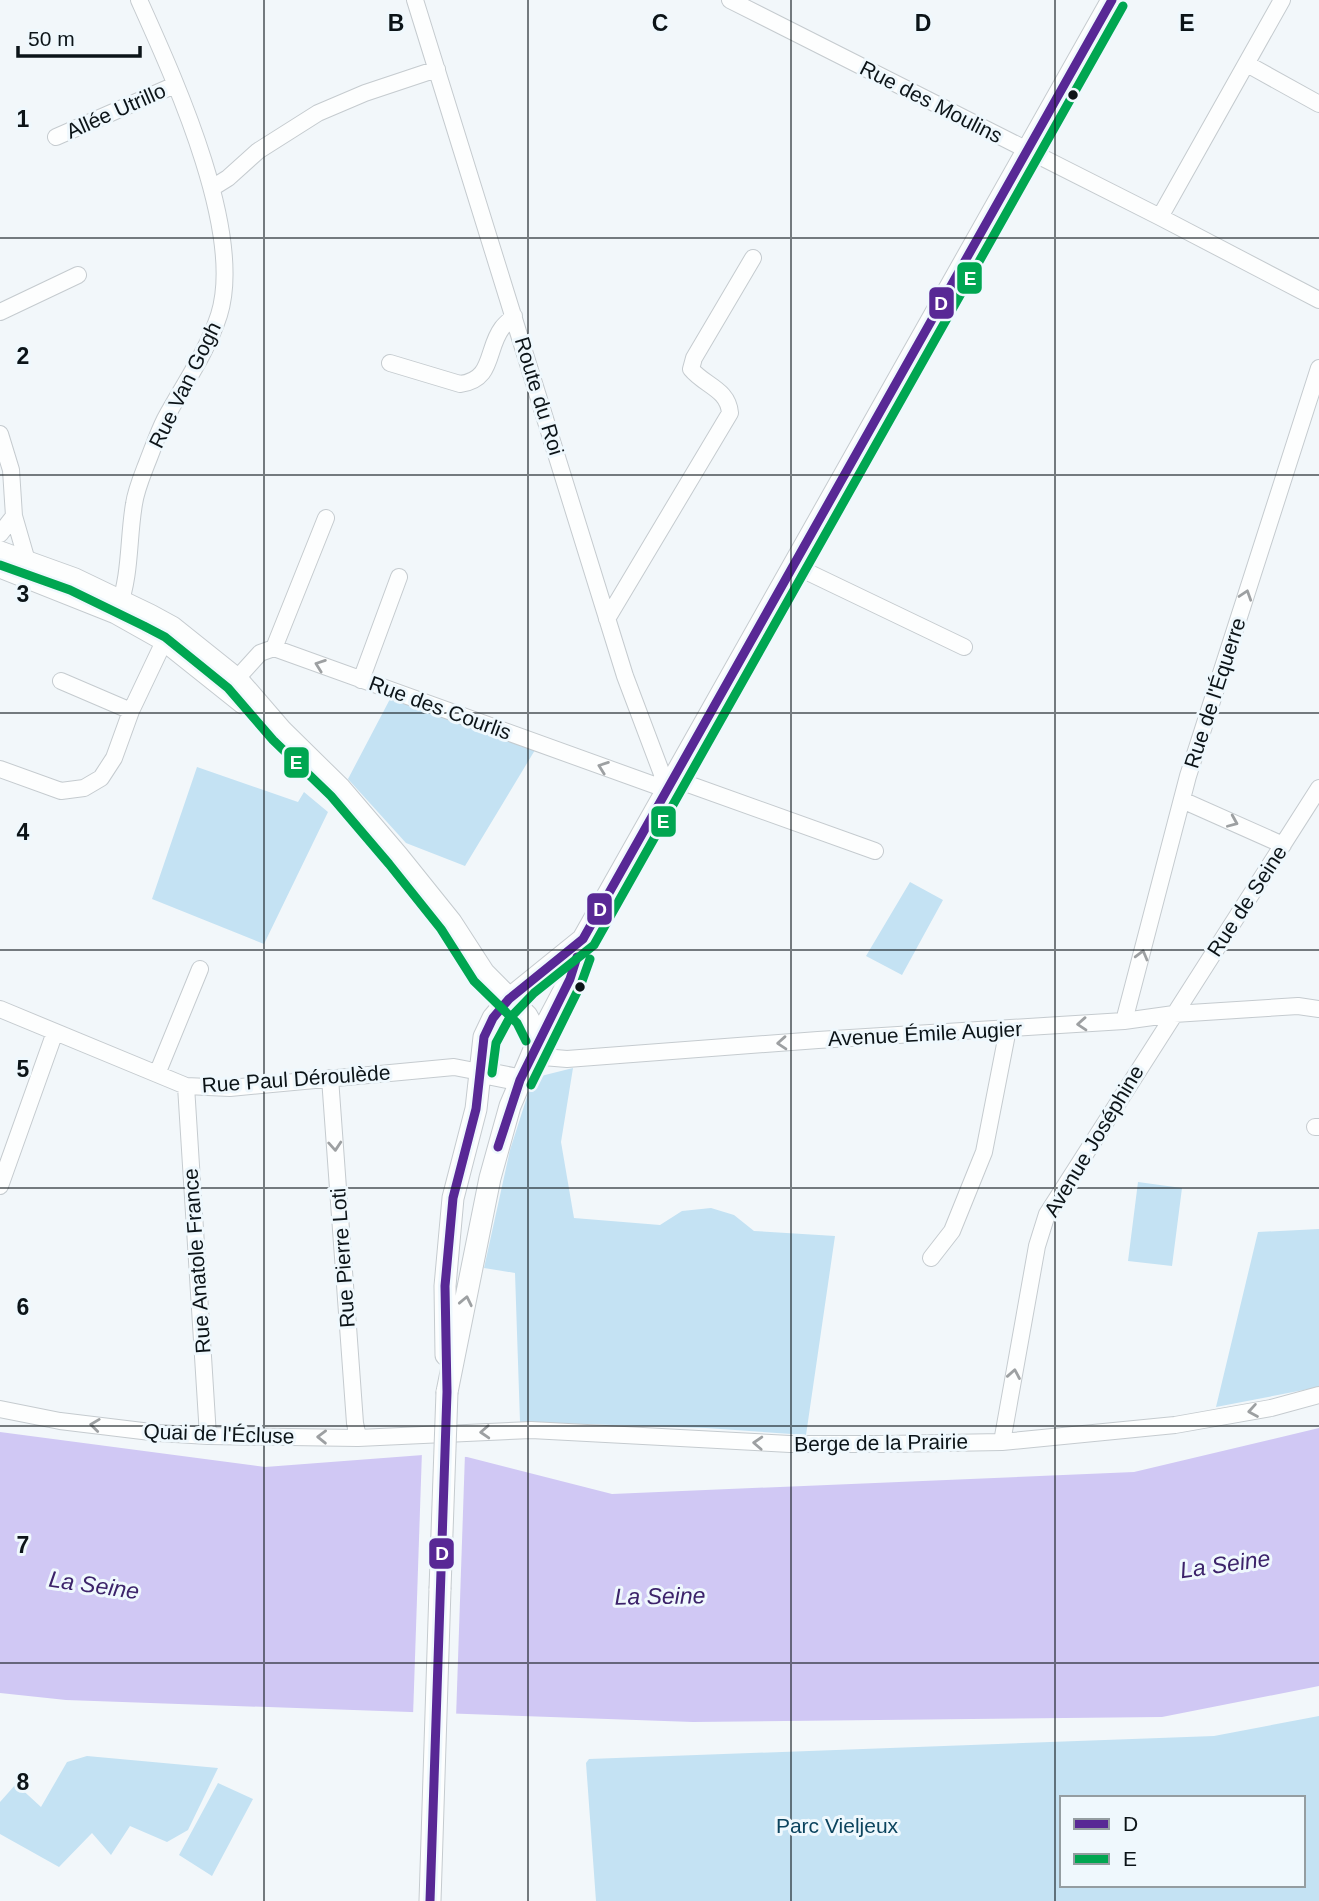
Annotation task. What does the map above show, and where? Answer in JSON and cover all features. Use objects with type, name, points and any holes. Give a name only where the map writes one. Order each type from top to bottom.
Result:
[{"type":"main road","points":[[447,1392],[490,1178],[520,1080],[570,979],[583,939],[1112,0]]},
{"type":"main road","points":[[0,552],[24,568]]},
{"type":"main road","points":[[0,567],[24,568],[75,579],[168,634],[232,685],[348,798],[451,922],[484,973],[527,1016],[535,1047]]},
{"type":"main road","points":[[430,1901],[447,1392],[445,1286],[453,1198],[476,1110],[484,1037],[493,1018],[509,999],[583,939]]},
{"type":"main road","points":[[480,1072],[520,1080]]},
{"type":"street","name":"Rue Van Gogh","points":[[119,606],[126,581],[134,502],[142,477],[164,421],[213,331],[224,295],[226,277],[212,188],[175,85],[139,0]]},
{"type":"street","name":"Route du Roi","points":[[415,0],[625,676],[671,784]]},
{"type":"street","name":"Rue des Moulins","points":[[730,0],[1319,300]]},
{"type":"street","points":[[1160,217],[1282,0]]},
{"type":"street","points":[[1247,64],[1319,104]]},
{"type":"street","points":[[212,188],[228,178],[258,151],[318,113],[365,93],[437,69]]},
{"type":"street","name":"Allée Utrillo","points":[[56,137],[175,85]]},
{"type":"street","points":[[607,619],[730,413],[724,394],[691,369],[694,358],[753,258]]},
{"type":"street","points":[[0,312],[78,275]]},
{"type":"street","points":[[390,363],[460,384],[470,383],[482,374],[501,329],[514,316]]},
{"type":"street","name":"Rue de l'Équerre","points":[[1125,1021],[1182,800],[1319,368]]},
{"type":"street","points":[[0,434],[11,470],[14,516],[24,568]]},
{"type":"street","points":[[0,534],[14,516]]},
{"type":"street","points":[[232,685],[260,653],[274,648],[326,518]]},
{"type":"street","points":[[795,566],[964,648]]},
{"type":"street","points":[[361,680],[399,577]]},
{"type":"street","points":[[0,769],[61,791],[85,788],[101,778],[108,769],[131,711],[168,634]]},
{"type":"street","name":"Rue des Courlis","points":[[274,648],[361,680],[875,851]]},
{"type":"street","points":[[61,681],[131,711]]},
{"type":"street","name":"Rue de Seine","points":[[1174,1014],[1319,788]]},
{"type":"street","points":[[1182,800],[1283,845]]},
{"type":"street","points":[[157,1074],[200,969]]},
{"type":"street","name":"Avenue Émile Augier","points":[[535,1047],[567,1059],[1125,1021],[1174,1014],[1298,1006],[1319,1009]]},
{"type":"street","name":"Rue Paul Déroulède","points":[[0,1009],[186,1086],[230,1088],[454,1067],[480,1072]]},
{"type":"street","name":"Avenue Joséphine","points":[[1002,1442],[1039,1237],[1047,1214],[1174,1014]]},
{"type":"street","points":[[931,1258],[952,1231],[984,1152],[1008,1029]]},
{"type":"street","points":[[0,1186],[55,1032]]},
{"type":"street","name":"Rue Pierre Loti","points":[[330,1078],[358,1438]]},
{"type":"street","name":"Rue Anatole France","points":[[186,1086],[208,1436]]},
{"type":"street","name":"Berge de la Prairie","points":[[439,1435],[531,1430],[790,1444],[1002,1442],[1175,1425],[1271,1408],[1319,1395]]},
{"type":"street","name":"Quai de l'Écluse","points":[[0,1409],[73,1423],[208,1436],[358,1438],[439,1435]]},
{"type":"green space","points":[[390,699],[535,750],[465,866],[406,843],[348,779]]},
{"type":"green space","points":[[197,767],[298,802],[304,792],[328,812],[264,944],[152,899]]},
{"type":"green space","points":[[910,882],[943,900],[902,975],[866,956]]},
{"type":"green space","points":[[573,1068],[561,1142],[574,1218],[660,1225],[682,1211],[711,1208],[734,1215],[754,1231],[835,1236],[806,1435],[706,1428],[520,1422],[515,1273],[484,1268],[510,1150],[533,1078]]},
{"type":"green space","points":[[1138,1182],[1182,1188],[1172,1266],[1128,1261]]},
{"type":"green space","points":[[1319,1229],[1319,1387],[1216,1407],[1258,1232]]},
{"type":"green space","name":"Parc Vieljeux","points":[[1319,1716],[1319,1901],[596,1901],[586,1763],[589,1759],[1214,1736]]},
{"type":"green space","points":[[87,1756],[218,1768],[188,1830],[167,1842],[130,1826],[111,1855],[92,1833],[59,1867],[0,1834],[0,1802],[16,1784],[41,1807],[67,1762]]},
{"type":"green space","points":[[218,1783],[253,1799],[212,1876],[179,1855]]},
{"type":"water","name":"La Seine","points":[[1319,1428],[1319,1686],[1162,1717],[693,1722],[66,1700],[0,1693],[0,1432],[265,1467],[423,1455],[467,1457],[612,1494],[1134,1472]]},
{"type":"pier","points":[[422,1451],[465,1453],[456,1718],[413,1717]]},
{"type":"transit line","name":"D","points":[[430,1901],[447,1392],[445,1286],[453,1198],[476,1109],[484,1037],[493,1018],[509,999],[583,939],[1112,0]]},
{"type":"transit line","name":"E","points":[[492,1073],[496,1043],[509,1019],[534,993],[594,945],[1123,6]]},
{"type":"transit line","name":"E","points":[[0,565],[70,590],[165,637],[228,688],[273,740],[331,796],[389,864],[441,929],[474,981],[517,1023],[526,1041]]},
{"type":"transit line","name":"D","points":[[498,1147],[520,1080],[570,979],[577,957]]},
{"type":"transit line","name":"E","points":[[531,1085],[581,984],[590,959]]}]
